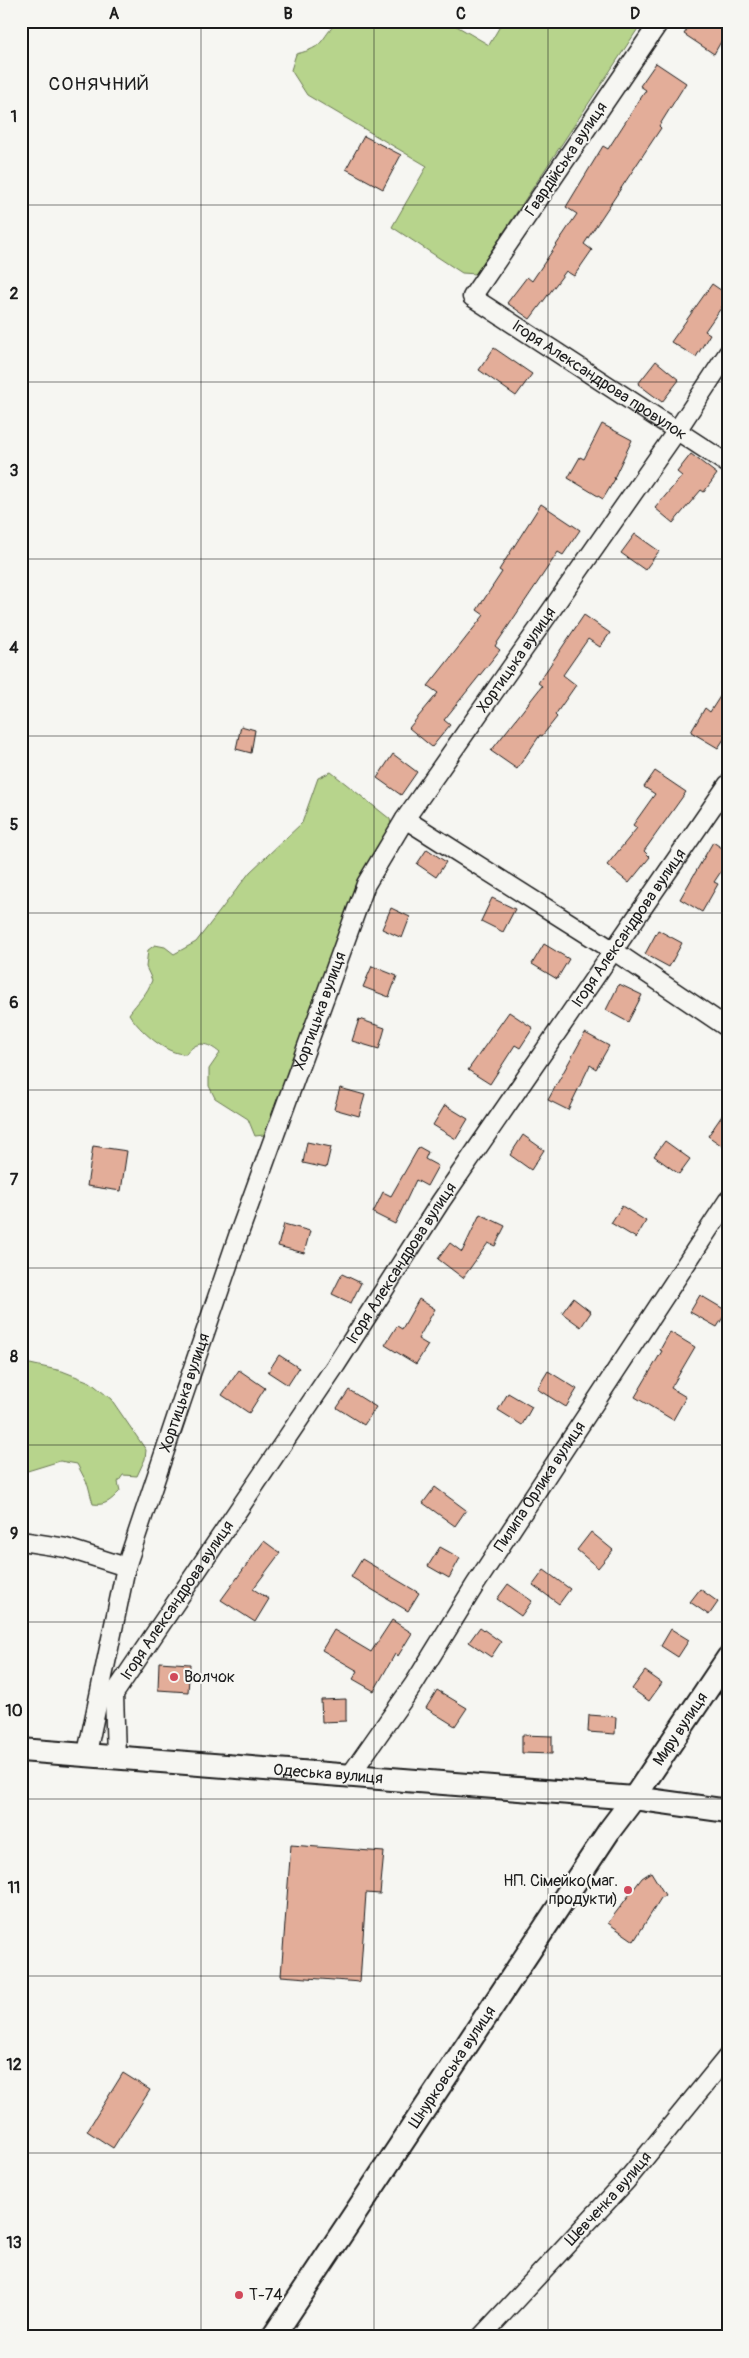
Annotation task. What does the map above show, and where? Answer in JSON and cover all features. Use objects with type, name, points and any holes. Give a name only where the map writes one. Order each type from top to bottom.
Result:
[{"type":"street","name":"Гвардійська вулиця","points":[[472,297],[660,21]]},
{"type":"street","name":"Ігоря Александрова провулок","points":[[472,297],[676,432],[728,464]]},
{"type":"street","name":"Хортицька вулиця","points":[[87,1754],[126,1567],[238,1236],[366,884],[406,819],[676,432],[728,353]]},
{"type":"street","name":"Ігоря Александрова вулиця","points":[[116,1756],[114,1694],[336,1365],[441,1201],[728,784]]},
{"type":"street","points":[[406,819],[614,951],[728,1028]]},
{"type":"street","name":"Пилипа Орлика вулиця","points":[[351,1774],[414,1684],[475,1585],[728,1200]]},
{"type":"street","points":[[21,1541],[66,1548],[126,1567]]},
{"type":"street","name":"Миру вулиця","points":[[634,1798],[728,1658]]},
{"type":"street","name":"Одеська вулиця","points":[[21,1750],[351,1774],[634,1798],[728,1811]]},
{"type":"street","name":"Шнурковська вулиця","points":[[273,2337],[609,1831],[634,1798]]},
{"type":"street","name":"Шевченка вулиця","points":[[481,2337],[626,2181],[728,2056]]},
{"type":"green space","points":[[338,21],[448,21],[489,45],[503,21],[643,21],[476,274],[462,273],[392,227],[427,166],[307,95],[291,70],[296,54],[313,49]]},
{"type":"green space","points":[[331,772],[390,819],[392,830],[273,1122],[264,1135],[255,1136],[248,1119],[215,1098],[209,1086],[209,1069],[220,1053],[202,1044],[194,1046],[186,1054],[170,1050],[146,1034],[129,1014],[145,994],[152,980],[146,967],[148,950],[155,945],[165,947],[174,954],[196,942],[250,872],[302,823],[318,778]]},
{"type":"green space","points":[[21,1362],[62,1371],[90,1382],[111,1399],[146,1450],[145,1459],[137,1476],[123,1475],[118,1482],[120,1491],[108,1502],[93,1504],[88,1485],[77,1464],[60,1461],[21,1473]]},
{"type":"building","points":[[693,21],[716,21],[728,29],[714,54],[684,34]]},
{"type":"building","points":[[656,63],[686,83],[659,126],[661,128],[584,244],[592,250],[574,276],[566,271],[530,319],[507,303],[527,277],[532,281],[577,214],[566,207],[603,146],[608,149],[646,90],[640,86]]},
{"type":"building","points":[[364,136],[401,155],[383,189],[346,169]]},
{"type":"building","points":[[712,284],[728,295],[728,298],[705,331],[710,334],[696,357],[671,342]]},
{"type":"building","points":[[494,348],[532,374],[516,396],[479,370]]},
{"type":"building","points":[[656,361],[679,380],[662,402],[638,384]]},
{"type":"building","points":[[602,424],[632,440],[615,479],[603,499],[568,478],[580,457],[584,459]]},
{"type":"building","points":[[691,454],[717,474],[704,492],[701,490],[673,523],[655,508],[682,476],[677,472]]},
{"type":"building","points":[[541,504],[580,530],[563,555],[558,552],[495,646],[500,650],[444,720],[450,725],[432,747],[409,728],[438,693],[428,686],[484,615],[477,610],[502,572],[499,570]]},
{"type":"building","points":[[635,534],[659,551],[645,570],[621,553]]},
{"type":"building","points":[[584,615],[610,633],[600,647],[588,639],[563,675],[576,685],[555,715],[557,717],[542,736],[540,735],[517,769],[491,751],[542,686],[538,683]]},
{"type":"building","points":[[728,684],[728,733],[718,748],[691,732],[705,708],[710,712]]},
{"type":"building","points":[[241,726],[255,730],[251,753],[236,749]]},
{"type":"building","points":[[393,754],[417,772],[401,795],[377,778]]},
{"type":"building","points":[[655,771],[686,792],[644,851],[650,857],[629,883],[607,865],[637,828],[633,825],[655,794],[644,787]]},
{"type":"building","points":[[713,842],[728,852],[728,861],[714,882],[718,884],[702,912],[680,899]]},
{"type":"building","points":[[427,849],[446,862],[436,877],[417,864]]},
{"type":"building","points":[[492,898],[515,909],[503,932],[481,921]]},
{"type":"building","points":[[391,908],[410,917],[402,938],[382,929]]},
{"type":"building","points":[[658,930],[682,943],[669,967],[645,954]]},
{"type":"building","points":[[544,944],[569,959],[557,979],[532,964]]},
{"type":"building","points":[[372,966],[397,976],[389,997],[363,987]]},
{"type":"building","points":[[619,984],[642,995],[628,1022],[606,1010]]},
{"type":"building","points":[[509,1012],[533,1028],[520,1048],[515,1045],[490,1084],[468,1070]]},
{"type":"building","points":[[359,1019],[385,1028],[379,1049],[352,1041]]},
{"type":"building","points":[[585,1033],[609,1046],[596,1069],[590,1065],[568,1110],[548,1100]]},
{"type":"building","points":[[340,1088],[365,1095],[359,1116],[334,1109]]},
{"type":"building","points":[[445,1105],[468,1119],[456,1139],[433,1125]]},
{"type":"building","points":[[728,1107],[728,1150],[708,1136]]},
{"type":"building","points":[[523,1135],[544,1150],[531,1170],[510,1155]]},
{"type":"building","points":[[665,1141],[690,1159],[679,1174],[654,1156]]},
{"type":"building","points":[[307,1142],[331,1147],[326,1168],[303,1163]]},
{"type":"building","points":[[93,1146],[127,1151],[121,1191],[87,1186]]},
{"type":"building","points":[[419,1147],[428,1152],[425,1159],[438,1166],[427,1186],[416,1180],[395,1224],[373,1213],[383,1192],[391,1196]]},
{"type":"building","points":[[622,1206],[646,1221],[636,1238],[611,1223]]},
{"type":"building","points":[[480,1214],[505,1226],[495,1246],[488,1243],[463,1278],[438,1259],[450,1243],[462,1252]]},
{"type":"building","points":[[284,1224],[310,1231],[304,1253],[278,1246]]},
{"type":"building","points":[[342,1274],[361,1283],[351,1303],[332,1294]]},
{"type":"building","points":[[700,1295],[727,1311],[717,1327],[690,1312]]},
{"type":"building","points":[[573,1298],[591,1312],[581,1327],[562,1313]]},
{"type":"building","points":[[419,1299],[435,1309],[418,1339],[428,1345],[416,1364],[385,1345],[397,1326],[402,1329]]},
{"type":"building","points":[[670,1332],[695,1347],[671,1388],[686,1397],[673,1420],[635,1397],[662,1351],[660,1350]]},
{"type":"building","points":[[279,1355],[299,1368],[288,1385],[268,1372]]},
{"type":"building","points":[[239,1370],[265,1388],[249,1413],[222,1395]]},
{"type":"building","points":[[548,1371],[577,1389],[566,1407],[537,1389]]},
{"type":"building","points":[[349,1390],[376,1407],[364,1425],[337,1408]]},
{"type":"building","points":[[508,1393],[532,1407],[522,1425],[498,1410]]},
{"type":"building","points":[[435,1487],[466,1510],[455,1526],[423,1503]]},
{"type":"building","points":[[591,1532],[613,1550],[598,1568],[577,1550]]},
{"type":"building","points":[[264,1541],[280,1553],[253,1589],[269,1599],[255,1622],[221,1600]]},
{"type":"building","points":[[440,1547],[460,1558],[449,1578],[428,1566]]},
{"type":"building","points":[[362,1559],[419,1593],[408,1611],[351,1577]]},
{"type":"building","points":[[544,1570],[570,1589],[559,1604],[533,1585]]},
{"type":"building","points":[[508,1584],[532,1601],[521,1616],[497,1599]]},
{"type":"building","points":[[700,1589],[718,1602],[709,1615],[690,1602]]},
{"type":"building","points":[[392,1620],[412,1633],[398,1656],[395,1654],[374,1691],[353,1679],[358,1671],[322,1650],[334,1630],[371,1652]]},
{"type":"building","points":[[480,1627],[501,1642],[491,1657],[469,1642]]},
{"type":"building","points":[[671,1629],[689,1640],[678,1657],[661,1646]]},
{"type":"building","name":"Волчок","points":[[159,1662],[190,1664],[188,1692],[158,1690]]},
{"type":"building","points":[[645,1671],[662,1683],[649,1701],[632,1689]]},
{"type":"building","points":[[437,1690],[467,1708],[455,1726],[426,1708]]},
{"type":"building","points":[[346,1699],[346,1721],[322,1722],[321,1700]]},
{"type":"building","points":[[589,1715],[616,1717],[615,1734],[588,1732]]},
{"type":"building","points":[[522,1735],[552,1736],[552,1754],[522,1753]]},
{"type":"building","points":[[291,1845],[384,1852],[380,1894],[366,1893],[360,1982],[281,1976]]},
{"type":"building","points":[[651,1872],[665,1895],[661,1898],[634,1941],[608,1923],[642,1878]]},
{"type":"building","points":[[123,2073],[150,2090],[113,2148],[87,2131]]},
{"type":"place","name":"Волчок","points":[[174,1677]]},
{"type":"place","name":"НП. Сімейко(маг. продукти)","points":[[628,1890]]},
{"type":"place","name":"Т-74","points":[[239,2295]]},
{"type":"district","name":"СОНЯЧНИЙ","points":[[99,84]]}]
